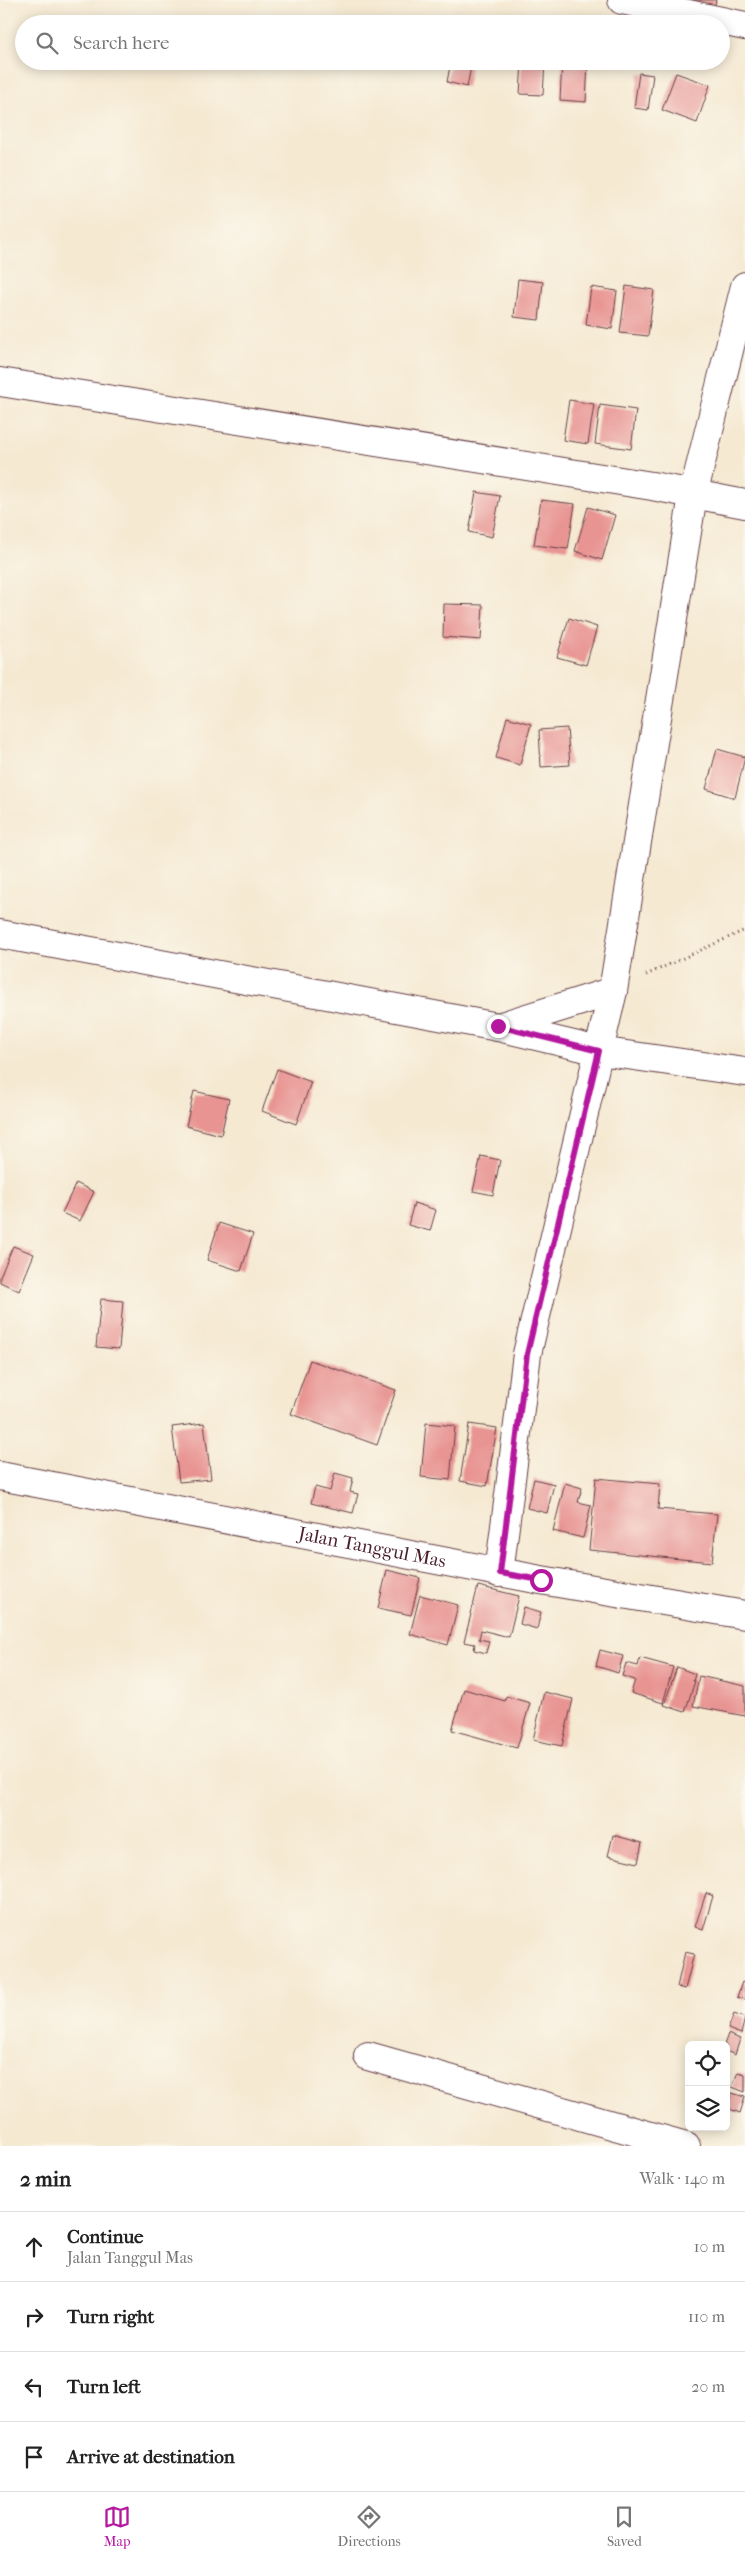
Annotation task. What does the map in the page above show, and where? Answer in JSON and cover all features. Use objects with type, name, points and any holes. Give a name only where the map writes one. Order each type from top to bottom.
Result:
[{"type":"street","points":[[622,0],[693,15]]},
{"type":"street","points":[[730,23],[745,26]]},
{"type":"street","points":[[500,1573],[527,1354],[613,991],[693,494],[745,286]]},
{"type":"street","points":[[0,382],[745,504]]},
{"type":"street","points":[[0,934],[498,1026],[599,1051],[745,1072]]},
{"type":"street","points":[[498,1026],[613,991]]},
{"type":"street","name":"Jalan Tanggul Mas","points":[[0,1476],[500,1573],[745,1615]]},
{"type":"street","points":[[368,2056],[686,2146]]},
{"type":"path","points":[[613,991],[745,930]]},
{"type":"building","points":[[691,0],[716,0],[714,9],[690,3]]},
{"type":"building","points":[[449,70],[470,70],[467,87],[447,82]]},
{"type":"building","points":[[521,70],[545,70],[543,95],[520,94]]},
{"type":"building","points":[[562,70],[588,70],[586,102],[560,100]]},
{"type":"building","points":[[639,73],[653,75],[648,110],[634,108]]},
{"type":"building","points":[[676,73],[710,85],[697,123],[662,110]]},
{"type":"building","points":[[518,279],[543,282],[539,320],[514,317]]},
{"type":"building","points":[[626,286],[654,290],[648,336],[620,333]]},
{"type":"building","points":[[591,287],[617,291],[612,329],[586,325]]},
{"type":"building","points":[[569,400],[594,404],[588,444],[563,440]]},
{"type":"building","points":[[600,405],[636,410],[631,449],[595,444]]},
{"type":"building","points":[[476,492],[500,496],[492,537],[469,532]]},
{"type":"building","points":[[541,500],[575,504],[568,549],[534,545]]},
{"type":"building","points":[[588,507],[615,515],[602,560],[575,551]]},
{"type":"building","points":[[444,604],[483,605],[481,640],[443,637]]},
{"type":"building","points":[[569,618],[597,627],[586,665],[557,657]]},
{"type":"building","points":[[507,717],[531,724],[520,765],[496,758]]},
{"type":"building","points":[[567,728],[570,765],[541,767],[539,730]]},
{"type":"building","points":[[717,749],[745,757],[735,798],[706,789]]},
{"type":"building","points":[[277,1069],[311,1082],[296,1124],[262,1111]]},
{"type":"building","points":[[194,1091],[229,1099],[221,1135],[186,1126]]},
{"type":"building","points":[[481,1156],[500,1160],[493,1195],[473,1191]]},
{"type":"building","points":[[76,1183],[94,1192],[80,1221],[62,1213]]},
{"type":"building","points":[[414,1203],[436,1210],[430,1231],[408,1225]]},
{"type":"building","points":[[219,1223],[253,1234],[241,1271],[207,1260]]},
{"type":"building","points":[[13,1246],[34,1254],[19,1291],[0,1282],[0,1277]]},
{"type":"building","points":[[101,1299],[123,1301],[119,1349],[96,1347]]},
{"type":"building","points":[[310,1360],[396,1390],[377,1445],[291,1414]]},
{"type":"building","points":[[204,1423],[211,1479],[179,1482],[172,1427]]},
{"type":"building","points":[[426,1423],[455,1426],[450,1480],[421,1477]]},
{"type":"building","points":[[469,1424],[497,1428],[487,1486],[460,1481]]},
{"type":"building","points":[[335,1473],[353,1478],[350,1492],[358,1494],[353,1513],[311,1503],[315,1487],[330,1491]]},
{"type":"building","points":[[596,1478],[660,1484],[658,1509],[717,1514],[712,1562],[589,1550]]},
{"type":"building","points":[[534,1479],[554,1484],[547,1513],[527,1508]]},
{"type":"building","points":[[565,1483],[582,1488],[578,1502],[591,1505],[583,1538],[553,1531]]},
{"type":"building","points":[[387,1570],[420,1578],[411,1615],[378,1608]]},
{"type":"building","points":[[478,1586],[519,1596],[509,1637],[481,1630],[479,1639],[489,1641],[486,1653],[474,1650],[475,1644],[464,1642]]},
{"type":"building","points":[[420,1595],[458,1605],[448,1645],[410,1634]]},
{"type":"building","points":[[524,1607],[541,1612],[537,1629],[520,1624]]},
{"type":"building","points":[[600,1650],[623,1656],[618,1673],[596,1666]]},
{"type":"building","points":[[640,1658],[673,1667],[663,1703],[631,1693],[635,1680],[622,1676],[626,1663],[638,1666]]},
{"type":"building","points":[[677,1667],[695,1674],[693,1681],[695,1681],[685,1712],[664,1705]]},
{"type":"building","points":[[699,1676],[745,1686],[745,1716],[693,1706]]},
{"type":"building","points":[[464,1689],[505,1701],[506,1696],[530,1703],[517,1748],[452,1730]]},
{"type":"building","points":[[544,1692],[573,1699],[562,1746],[533,1740]]},
{"type":"building","points":[[613,1835],[642,1843],[638,1863],[608,1856]]},
{"type":"building","points":[[706,1893],[713,1896],[703,1930],[695,1927]]},
{"type":"building","points":[[685,1952],[694,1954],[685,1989],[677,1987]]},
{"type":"building","points":[[742,1982],[745,1983],[745,2000],[737,1997]]},
{"type":"building","points":[[734,2014],[745,2018],[741,2034],[728,2029]]},
{"type":"building","points":[[728,2034],[740,2039],[735,2055],[730,2053],[730,2041],[725,2041]]},
{"type":"building","points":[[738,2072],[745,2074],[745,2092],[732,2087]]},
{"type":"building","points":[[732,2093],[745,2097],[740,2113],[730,2109]]},
{"type":"route","points":[[498,1026],[599,1051],[527,1354],[500,1573],[541,1580]]}]
